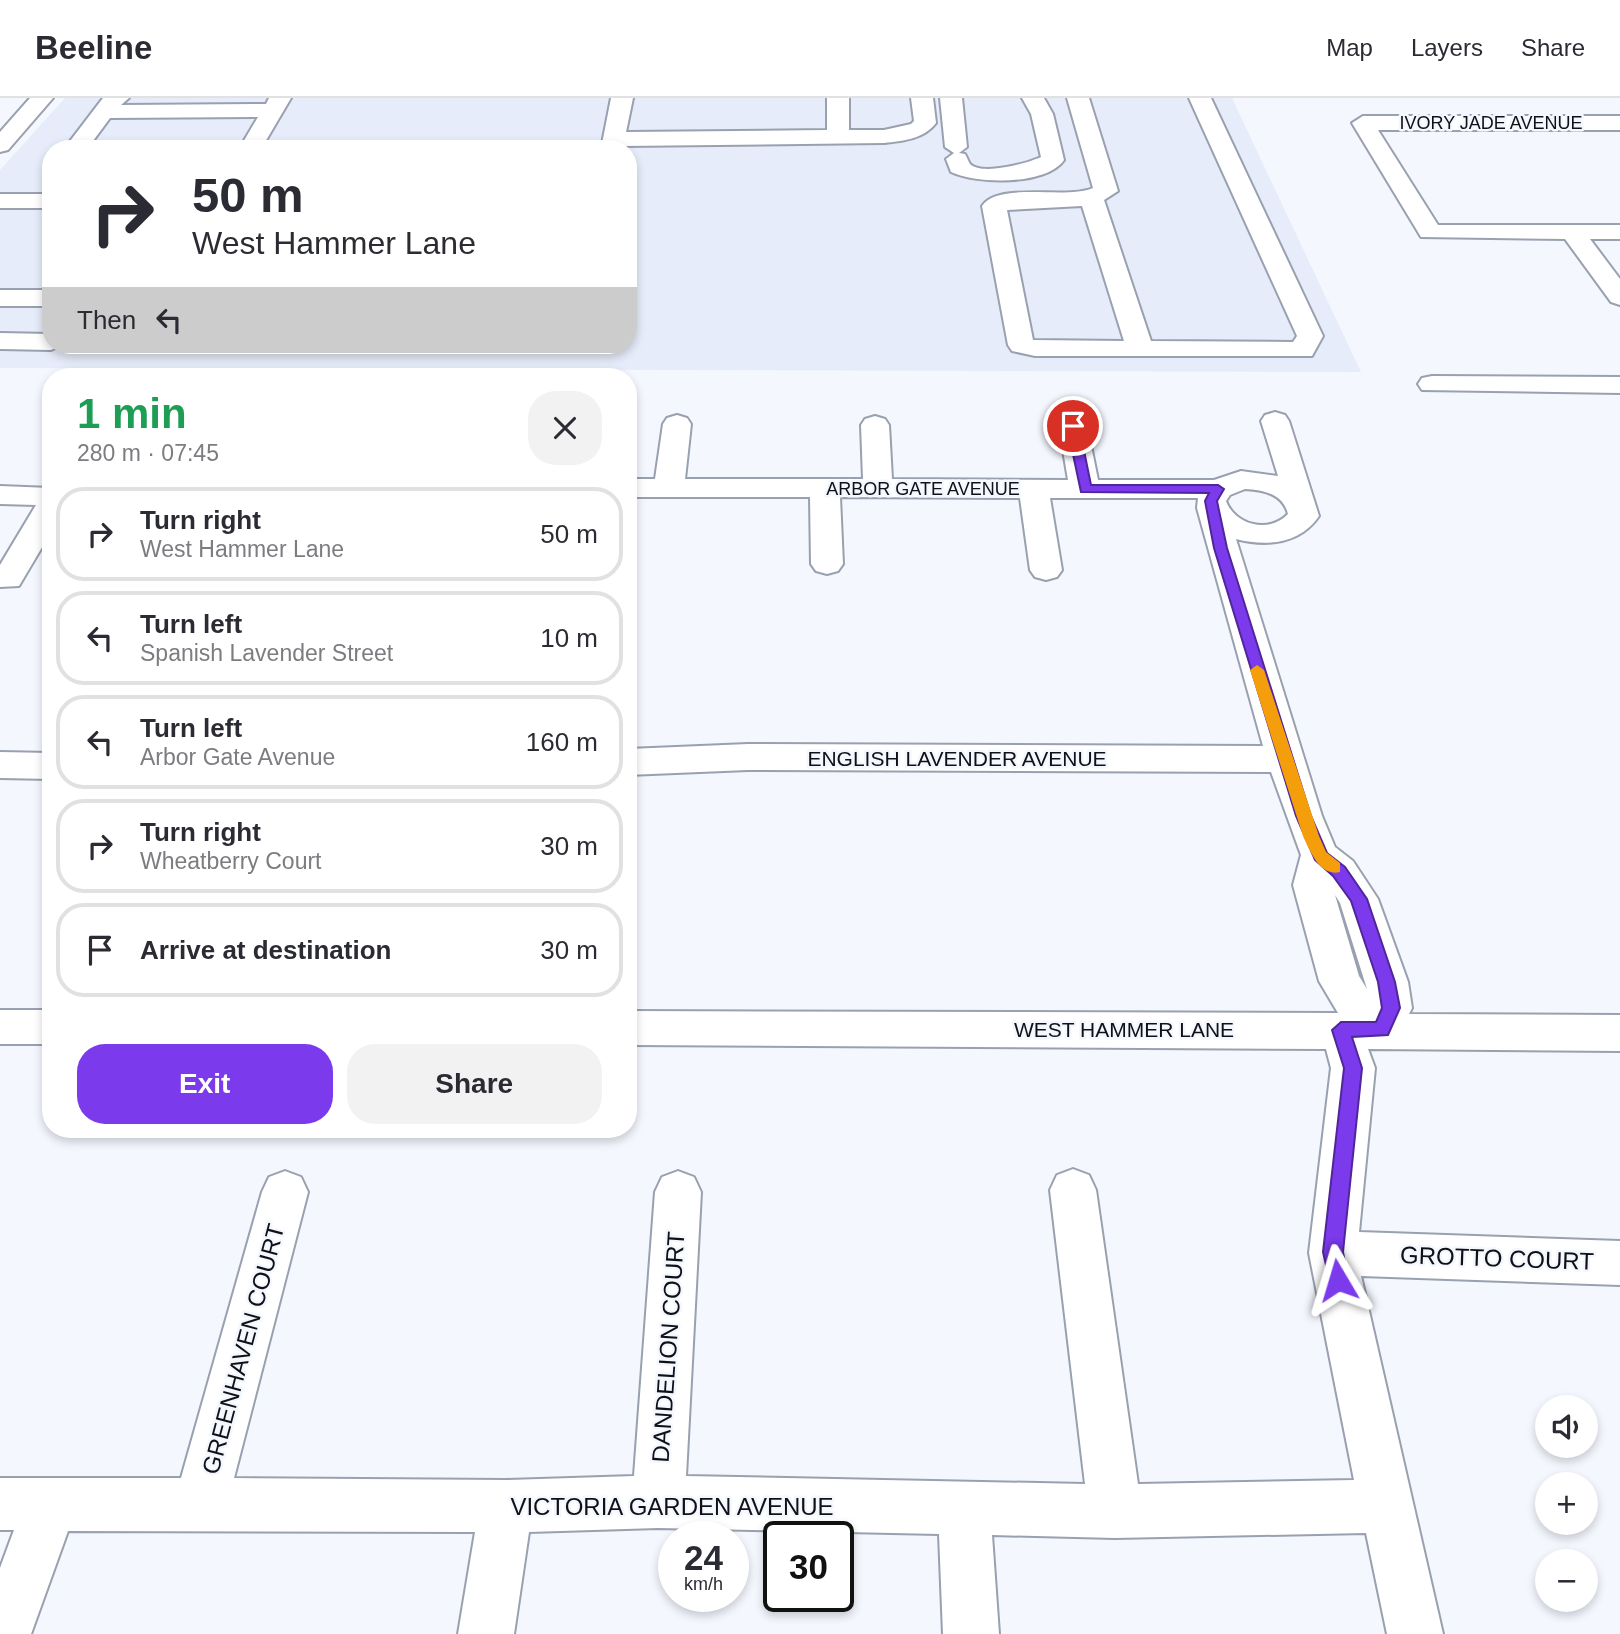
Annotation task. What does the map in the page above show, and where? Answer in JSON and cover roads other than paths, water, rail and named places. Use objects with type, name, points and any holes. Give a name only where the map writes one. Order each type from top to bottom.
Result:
[{"type":"street","points":[[0,145],[42,98]]},
{"type":"street","points":[[614,140],[622,98]]},
{"type":"street","points":[[838,98],[838,136]]},
{"type":"street","points":[[637,143],[878,137],[916,131],[925,123],[922,98]]},
{"type":"street","points":[[951,98],[959,167],[975,174],[1043,165],[1053,160],[1042,114],[1033,98]]},
{"type":"street","points":[[1078,98],[1106,191],[1092,199],[1007,200],[994,206],[1021,345],[1035,348],[1302,349],[1310,336],[1200,98]]},
{"type":"street","points":[[82,140],[111,105],[276,104]]},
{"type":"street","points":[[255,140],[276,104]]},
{"type":"street","name":"IVORY JADE AVENUE","points":[[1572,232],[1430,232],[1363,122],[1620,123]]},
{"type":"street","points":[[1092,199],[1140,349]]},
{"type":"street","points":[[0,201],[42,201]]},
{"type":"street","points":[[1572,232],[1620,232]]},
{"type":"street","points":[[1572,232],[1620,297]]},
{"type":"street","points":[[0,330],[12,298],[42,298]]},
{"type":"street","points":[[0,341],[42,342]]},
{"type":"street","points":[[1432,384],[1620,385]]},
{"type":"street","points":[[1215,498],[1229,525],[1243,531],[1268,534],[1289,530],[1299,524],[1304,516],[1303,506],[1275,421]]},
{"type":"street","points":[[669,488],[677,424]]},
{"type":"street","points":[[875,425],[878,488]]},
{"type":"street","points":[[1073,426],[1085,489]]},
{"type":"street","points":[[1215,498],[1241,480],[1272,483],[1297,497],[1303,506]]},
{"type":"street","name":"ARBOR GATE AVENUE","points":[[637,488],[1085,489],[1215,498]]},
{"type":"street","points":[[825,488],[827,564]]},
{"type":"street","points":[[1034,489],[1046,570]]},
{"type":"street","points":[[0,495],[42,496]]},
{"type":"street","points":[[1215,498],[1221,548],[1285,760],[1320,856],[1315,864],[1312,885],[1340,981],[1358,1009],[1361,1030],[1353,1068],[1333,1252],[1385,1506],[1415,1634]]},
{"type":"street","points":[[9,579],[42,511]]},
{"type":"street","name":"ENGLISH LAVENDER AVENUE","points":[[637,762],[748,757],[1285,760]]},
{"type":"street","points":[[0,765],[42,765]]},
{"type":"street","points":[[0,1027],[42,1027]]},
{"type":"street","name":"WEST HAMMER LANE","points":[[637,1028],[1620,1033]]},
{"type":"street","points":[[1073,1190],[1115,1511]]},
{"type":"street","name":"GREENHAVEN COURT","points":[[200,1506],[285,1192]]},
{"type":"street","name":"DANDELION COURT","points":[[658,1502],[678,1192]]},
{"type":"street","name":"GROTTO COURT","points":[[1333,1252],[1620,1263]]},
{"type":"street","name":"VICTORIA GARDEN AVENUE","points":[[25,1505],[420,1503],[506,1506],[658,1502],[1115,1511],[1385,1506]]},
{"type":"street","points":[[3,1634],[25,1505]]},
{"type":"street","points":[[486,1634],[506,1506]]},
{"type":"street","points":[[964,1508],[971,1634]]}]
